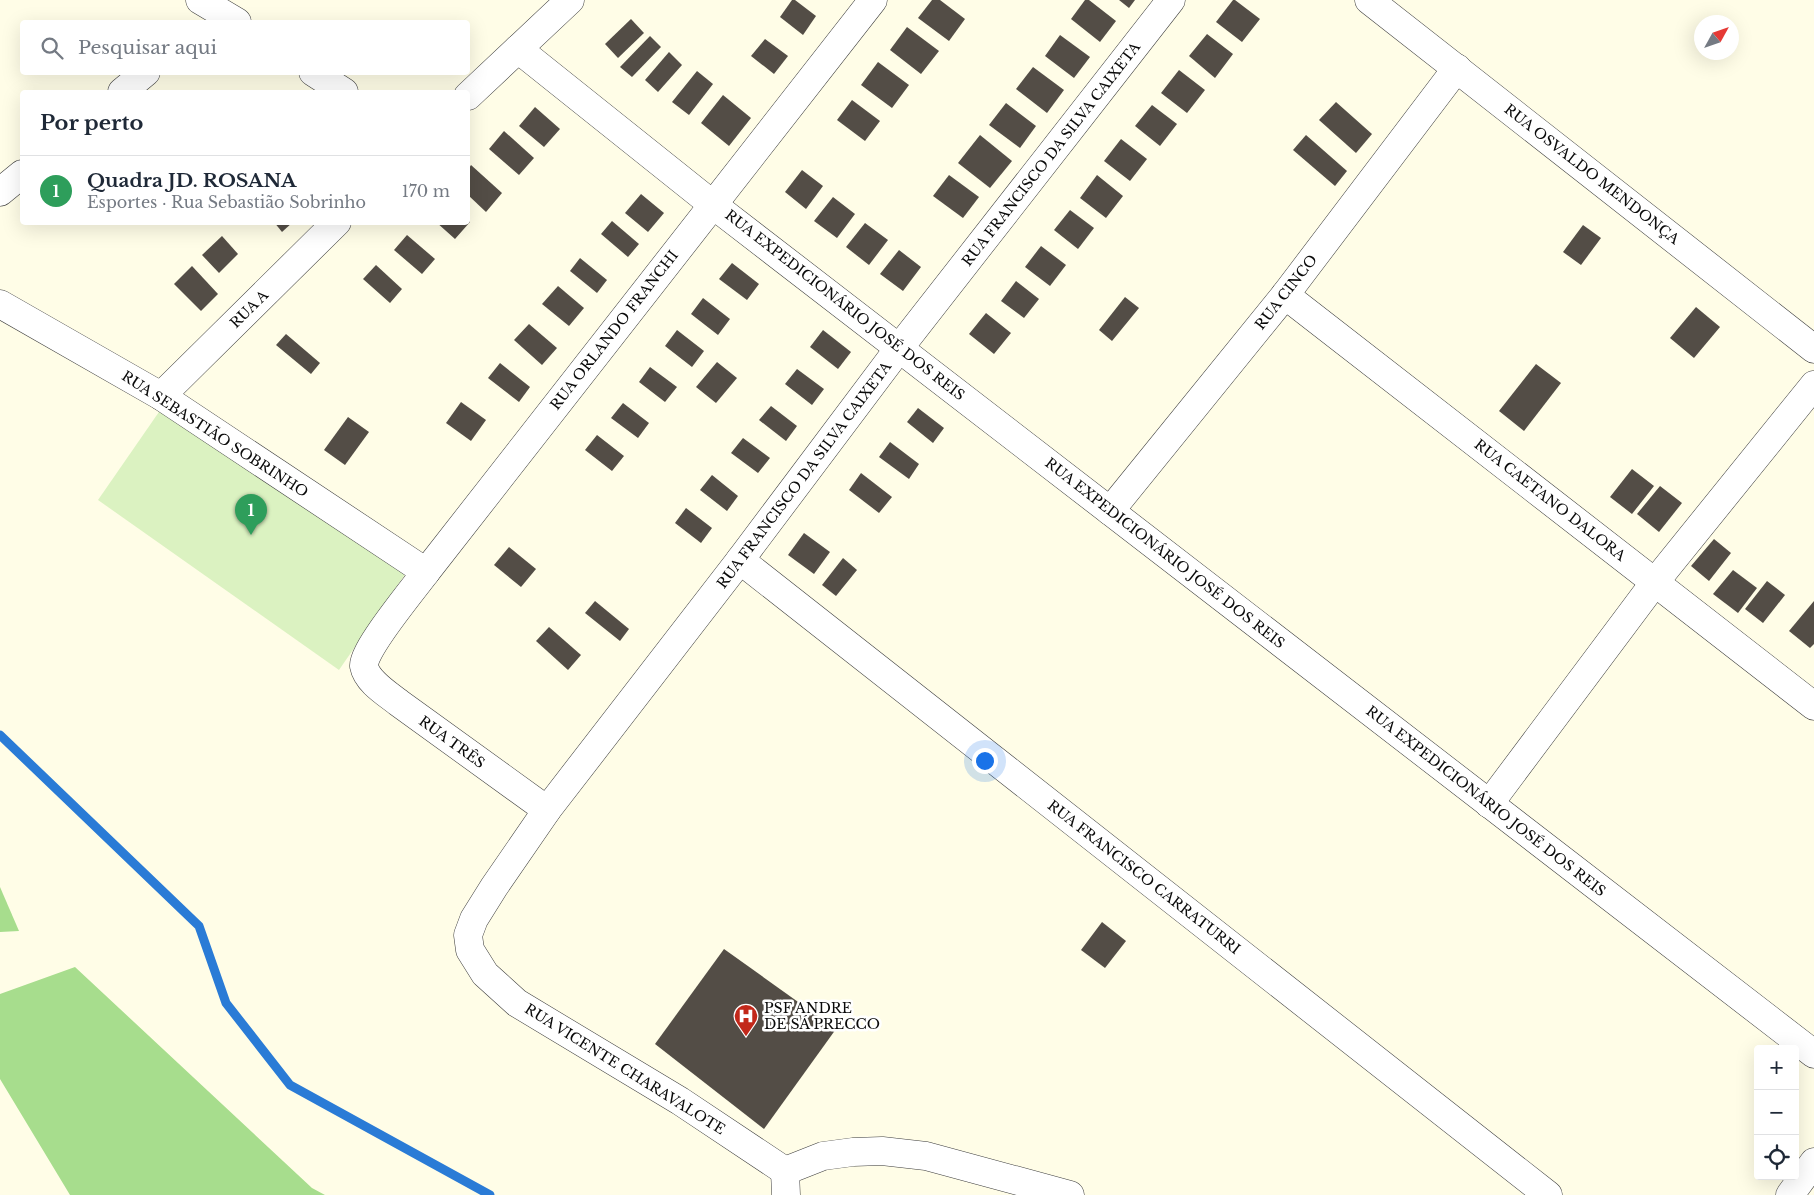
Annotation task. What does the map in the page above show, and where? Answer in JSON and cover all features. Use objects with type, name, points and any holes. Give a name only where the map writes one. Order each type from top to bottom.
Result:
[{"type":"street","points":[[470,94],[570,0]]},
{"type":"street","name":"RUA ORLANDO FRANCHI","points":[[364,666],[365,659],[378,637],[426,572],[873,0]]},
{"type":"street","name":"RUA FRANCISCO DA SILVA CAIXETA","points":[[468,934],[474,919],[494,887],[547,810],[740,560],[900,347],[1171,0]]},
{"type":"street","name":"RUA OSVALDO MENDONÇA","points":[[1369,0],[1814,349]]},
{"type":"street","name":"RUA EXPEDICIONÁRIO JOSÉ DOS REIS","points":[[518,49],[712,204],[900,347],[1814,1054]]},
{"type":"street","name":"RUA CINCO","points":[[1110,511],[1285,295],[1457,68]]},
{"type":"street","points":[[124,90],[142,75]]},
{"type":"street","points":[[318,75],[341,90]]},
{"type":"street","points":[[0,192],[20,176]]},
{"type":"street","name":"RUA A","points":[[161,396],[334,225]]},
{"type":"street","name":"RUA CAETANO DALORA","points":[[1285,295],[1814,706]]},
{"type":"street","name":"RUA SEBASTIÃO SOBRINHO","points":[[0,304],[161,396],[426,572]]},
{"type":"street","points":[[1489,804],[1655,582],[1814,385]]},
{"type":"street","name":"RUA FRANCISCO CARRATURRI","points":[[740,560],[1548,1195]]},
{"type":"street","name":"RUA TRÊS","points":[[364,666],[372,680],[399,703],[547,810]]},
{"type":"street","name":"RUA VICENTE CHARAVALOTE","points":[[468,934],[470,950],[485,974],[517,1004],[680,1101],[786,1183]]},
{"type":"street","points":[[786,1183],[823,1156],[882,1150],[926,1156],[1070,1195]]},
{"type":"street","points":[[1790,1195],[1814,1162]]},
{"type":"green space","points":[[161,409],[408,570],[339,670],[98,500]]},
{"type":"green space","points":[[0,887],[19,931],[0,932]]},
{"type":"green space","points":[[75,967],[312,1188],[325,1195],[70,1195],[0,1079],[0,994]]},
{"type":"building","points":[[792,0],[795,0],[816,16],[803,35],[780,17]]},
{"type":"building","points":[[932,0],[940,0],[965,19],[949,41],[918,18]]},
{"type":"building","points":[[1085,0],[1089,0],[1116,21],[1100,42],[1071,19]]},
{"type":"building","points":[[1119,0],[1135,0],[1129,8]]},
{"type":"building","points":[[1233,0],[1260,19],[1242,42],[1216,22]]},
{"type":"building","points":[[631,19],[644,33],[618,58],[605,44]]},
{"type":"building","points":[[907,27],[939,51],[921,74],[890,50]]},
{"type":"building","points":[[1207,34],[1233,54],[1215,78],[1189,56]]},
{"type":"building","points":[[1060,35],[1090,57],[1074,78],[1045,56]]},
{"type":"building","points":[[650,36],[661,47],[632,77],[620,67]]},
{"type":"building","points":[[765,39],[788,56],[774,74],[751,56]]},
{"type":"building","points":[[669,52],[682,65],[658,92],[645,80]]},
{"type":"building","points":[[878,62],[909,85],[892,108],[861,85]]},
{"type":"building","points":[[1033,67],[1064,90],[1047,113],[1016,89]]},
{"type":"building","points":[[1179,70],[1205,90],[1187,113],[1161,93]]},
{"type":"building","points":[[697,71],[713,84],[689,115],[672,102]]},
{"type":"building","points":[[723,95],[751,118],[729,146],[701,123]]},
{"type":"building","points":[[852,100],[880,121],[865,141],[837,120]]},
{"type":"building","points":[[1336,102],[1372,134],[1356,153],[1319,120]]},
{"type":"building","points":[[1006,103],[1036,126],[1020,148],[989,125]]},
{"type":"building","points":[[1152,105],[1177,124],[1160,146],[1135,126]]},
{"type":"building","points":[[535,107],[560,129],[544,147],[519,126]]},
{"type":"building","points":[[504,131],[534,158],[519,175],[489,149]]},
{"type":"building","points":[[980,135],[1012,161],[990,188],[958,163]]},
{"type":"building","points":[[1306,135],[1347,171],[1335,186],[1293,150]]},
{"type":"building","points":[[1121,139],[1147,159],[1130,181],[1104,161]]},
{"type":"building","points":[[471,165],[502,193],[486,212],[470,197]]},
{"type":"building","points":[[802,170],[823,186],[806,209],[785,192]]},
{"type":"building","points":[[949,175],[979,197],[963,218],[933,196]]},
{"type":"building","points":[[1097,175],[1123,196],[1106,218],[1080,198]]},
{"type":"building","points":[[641,194],[664,213],[648,232],[625,213]]},
{"type":"building","points":[[833,197],[855,214],[837,238],[814,221]]},
{"type":"building","points":[[1070,210],[1094,228],[1078,249],[1054,230]]},
{"type":"building","points":[[612,221],[639,244],[628,257],[601,234]]},
{"type":"building","points":[[865,223],[888,240],[869,265],[846,247]]},
{"type":"building","points":[[276,225],[290,225],[282,232]]},
{"type":"building","points":[[439,225],[467,225],[455,239]]},
{"type":"building","points":[[1583,225],[1601,238],[1581,265],[1563,252]]},
{"type":"building","points":[[407,235],[435,259],[422,274],[394,250]]},
{"type":"building","points":[[222,236],[238,254],[219,273],[202,255]]},
{"type":"building","points":[[1041,246],[1066,265],[1050,286],[1025,267]]},
{"type":"building","points":[[899,250],[921,267],[903,291],[880,274]]},
{"type":"building","points":[[580,258],[607,280],[597,293],[570,271]]},
{"type":"building","points":[[732,263],[759,284],[747,300],[719,279]]},
{"type":"building","points":[[376,265],[402,289],[390,303],[363,279]]},
{"type":"building","points":[[192,266],[218,294],[201,311],[174,284]]},
{"type":"building","points":[[1016,281],[1039,299],[1024,318],[1001,301]]},
{"type":"building","points":[[558,286],[584,308],[569,326],[542,304]]},
{"type":"building","points":[[1125,297],[1139,308],[1112,341],[1099,330]]},
{"type":"building","points":[[703,298],[730,319],[718,335],[691,314]]},
{"type":"building","points":[[1696,307],[1720,327],[1694,358],[1670,338]]},
{"type":"building","points":[[986,313],[1011,333],[994,354],[969,334]]},
{"type":"building","points":[[529,324],[557,348],[542,365],[514,340]]},
{"type":"building","points":[[677,330],[704,351],[692,367],[665,346]]},
{"type":"building","points":[[823,330],[851,352],[838,369],[810,347]]},
{"type":"building","points":[[286,334],[320,363],[311,374],[276,345]]},
{"type":"building","points":[[717,362],[737,378],[716,403],[696,387]]},
{"type":"building","points":[[500,363],[530,387],[519,402],[488,378]]},
{"type":"building","points":[[1536,364],[1561,383],[1524,431],[1499,411]]},
{"type":"building","points":[[650,367],[677,387],[665,402],[639,382]]},
{"type":"building","points":[[797,369],[824,389],[812,405],[785,384]]},
{"type":"building","points":[[461,402],[486,420],[471,441],[446,423]]},
{"type":"building","points":[[623,403],[649,423],[638,438],[611,418]]},
{"type":"building","points":[[771,406],[797,426],[786,441],[759,420]]},
{"type":"building","points":[[918,408],[944,428],[933,443],[907,422]]},
{"type":"building","points":[[348,417],[369,432],[345,465],[324,450]]},
{"type":"building","points":[[597,435],[624,456],[612,471],[585,450]]},
{"type":"building","points":[[743,438],[770,458],[758,473],[731,453]]},
{"type":"building","points":[[890,442],[919,464],[909,479],[879,457]]},
{"type":"building","points":[[1632,469],[1654,486],[1632,514],[1610,497]]},
{"type":"building","points":[[861,473],[892,497],[879,513],[849,490]]},
{"type":"building","points":[[712,475],[738,496],[727,511],[700,490]]},
{"type":"building","points":[[1660,486],[1682,503],[1659,532],[1637,514]]},
{"type":"building","points":[[686,508],[712,528],[701,543],[675,523]]},
{"type":"building","points":[[804,533],[830,552],[814,574],[788,555]]},
{"type":"building","points":[[1714,539],[1731,553],[1709,581],[1691,566]]},
{"type":"building","points":[[509,547],[536,569],[521,587],[494,565]]},
{"type":"building","points":[[843,558],[857,570],[836,596],[822,585]]},
{"type":"building","points":[[1733,570],[1757,588],[1738,613],[1713,594]]},
{"type":"building","points":[[1767,581],[1785,595],[1763,623],[1745,609]]},
{"type":"building","points":[[595,601],[629,629],[620,641],[585,613]]},
{"type":"building","points":[[1814,601],[1814,644],[1810,648],[1789,631]]},
{"type":"building","points":[[549,627],[581,655],[568,670],[536,641]]},
{"type":"building","points":[[1102,922],[1126,941],[1105,968],[1081,950]]},
{"type":"building","name":"PSF ANDRE DE SÁ PRECCO","points":[[724,949],[836,1029],[764,1129],[655,1044]]},
{"type":"waterway","points":[[0,735],[199,926],[226,1003],[290,1085],[490,1195]]},
{"type":"place","name":"Quadra JD. ROSANA","points":[[251,535]]},
{"type":"place","name":"PSF ANDRE DE SÁ PRECCO","points":[[746,1037]]}]
